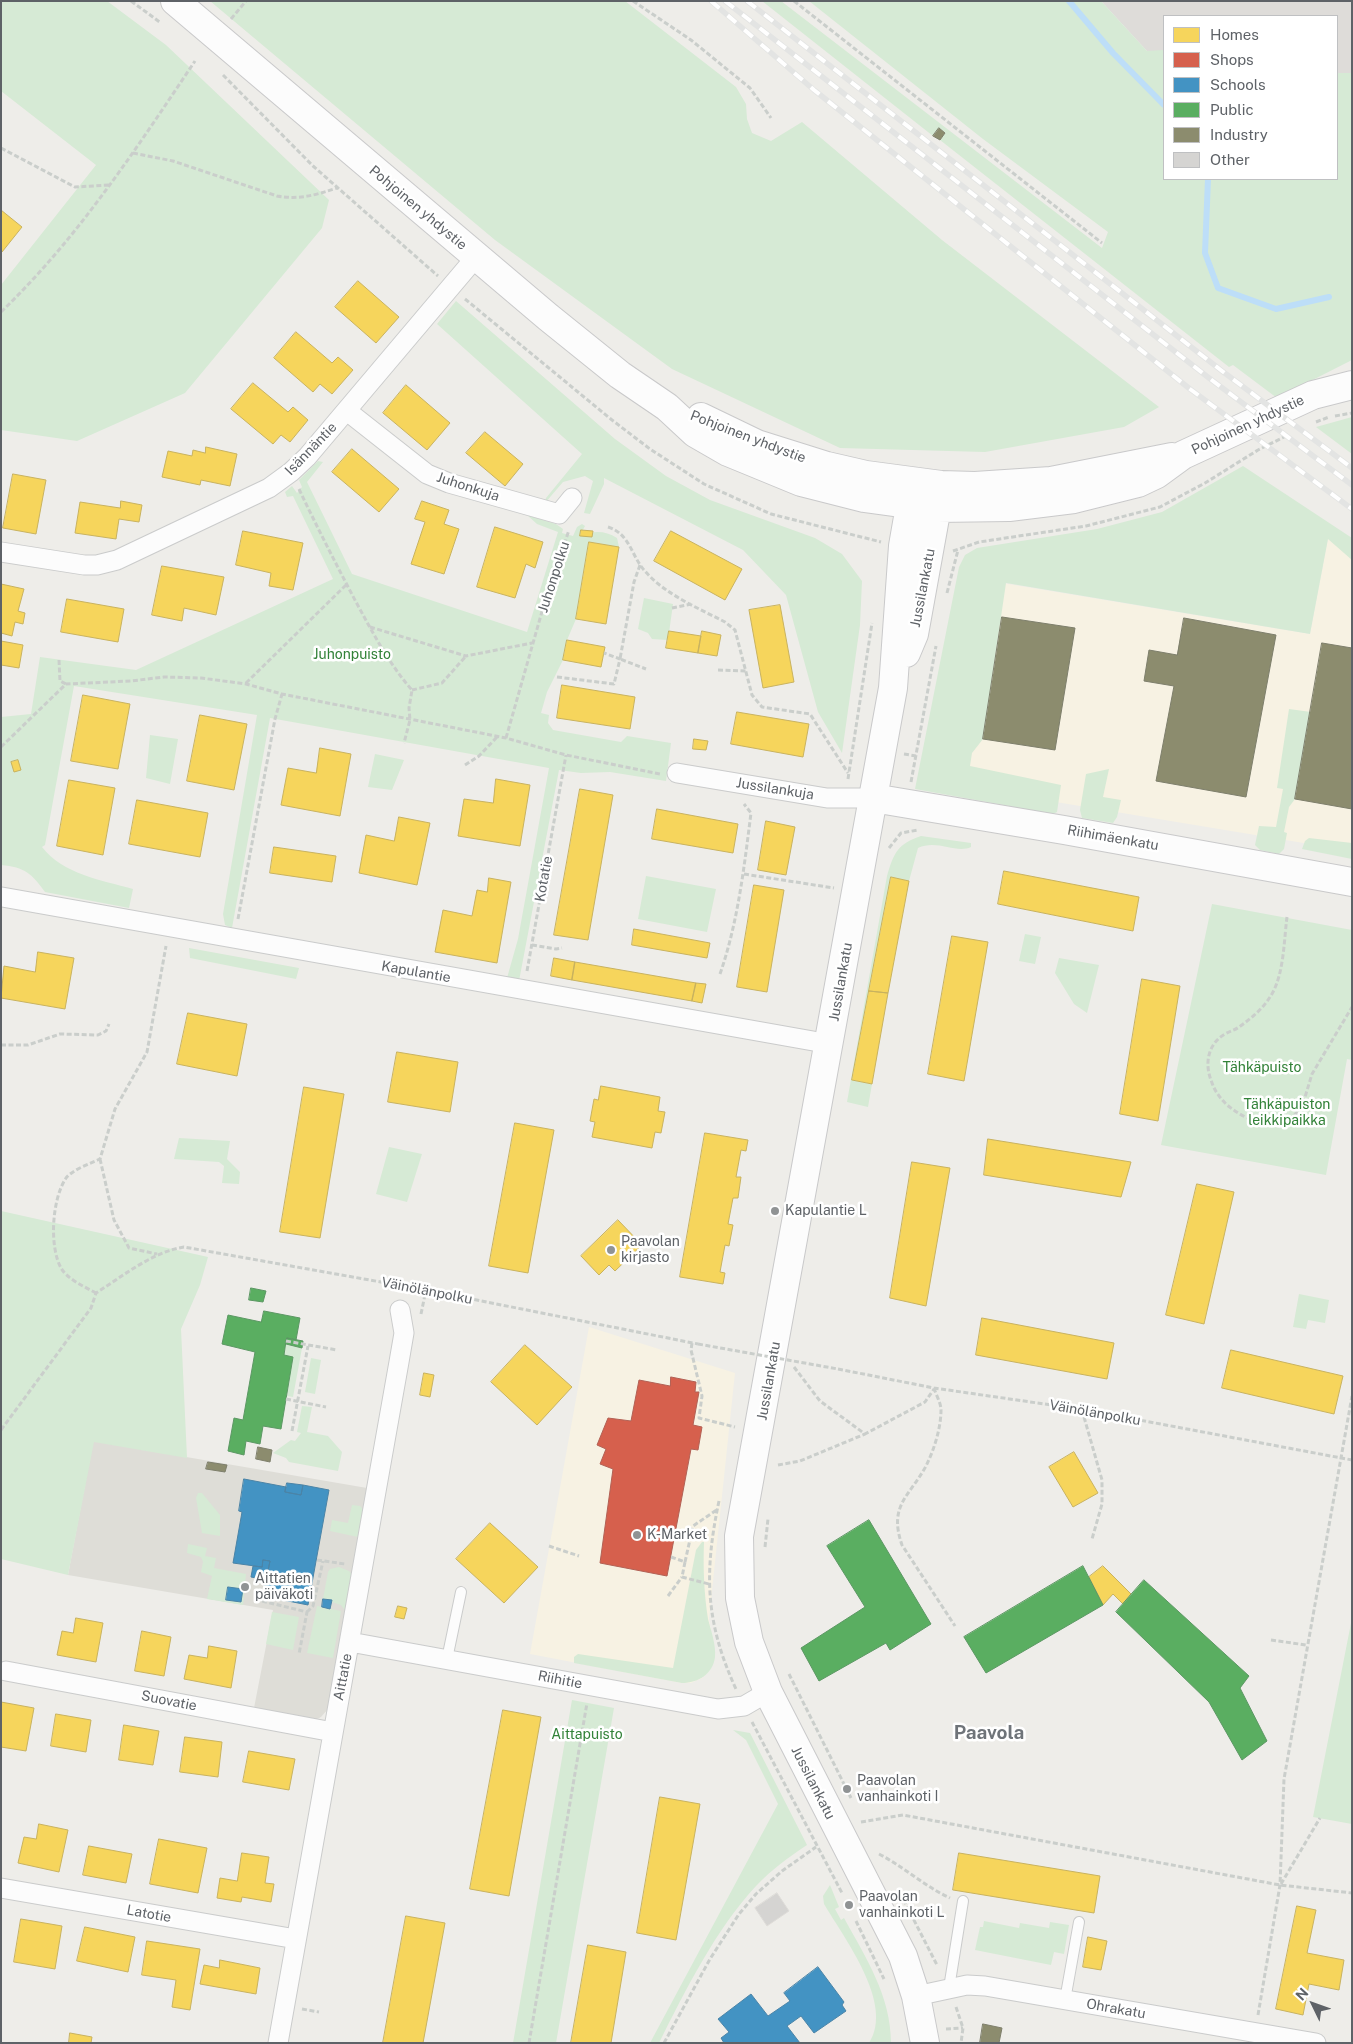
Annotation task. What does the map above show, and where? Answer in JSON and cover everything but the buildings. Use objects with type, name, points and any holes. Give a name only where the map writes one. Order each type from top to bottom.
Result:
[{"type":"main road","name":"Pohjoinen yhdystie","points":[[169,13],[476,257],[620,375],[667,407],[705,418],[757,444],[806,460],[866,475],[912,494],[1009,507],[1092,495],[1138,483],[1157,474],[1183,455],[1313,395],[1352,368]]},
{"type":"main road","name":"Pohjoinen yhdystie","points":[[1313,395],[1352,385]]},
{"type":"main road","name":"Jussilankatu","points":[[912,494],[903,546],[893,688],[830,1044],[739,1536],[740,1598],[749,1642],[768,1692],[903,1956],[916,1996],[925,2043]]},
{"type":"main road","name":"Jussilankatu","points":[[893,688],[914,634],[939,497]]},
{"type":"main road","name":"Riihimäenkatu","points":[[873,798],[1352,882]]},
{"type":"street","name":"Isännäntie","points":[[1,552],[84,565],[111,562],[269,488],[291,472],[347,411],[476,257]]},
{"type":"street","name":"Juhonkuja","points":[[347,411],[427,474],[450,483],[558,514]]},
{"type":"street","points":[[558,514],[572,498]]},
{"type":"street","name":"Jussilankuja","points":[[677,773],[827,798],[873,798]]},
{"type":"street","name":"Kapulantie","points":[[2,897],[830,1044]]},
{"type":"street","name":"Aittatie","points":[[278,2043],[403,1340],[400,1310]]},
{"type":"street","name":"Riihitie","points":[[350,1642],[448,1658],[718,1709],[744,1706],[768,1692]]},
{"type":"street","name":"Suovatie","points":[[6,1671],[333,1732]]},
{"type":"street","name":"Latotie","points":[[1,1888],[296,1939]]},
{"type":"street","name":"Ohrakatu","points":[[916,1996],[967,1985],[985,1986],[1316,2043]]},
{"type":"lane","points":[[448,1658],[462,1592]]},
{"type":"lane","points":[[949,1988],[963,1901]]},
{"type":"lane","points":[[1065,2000],[1079,1922]]},
{"type":"path","points":[[131,1],[169,13]]},
{"type":"path","points":[[230,19],[246,1]]},
{"type":"path","points":[[633,1],[691,40],[750,88],[771,118]]},
{"type":"path","points":[[794,1],[1102,243]]},
{"type":"path","points":[[1,312],[54,257],[110,185],[195,61]]},
{"type":"path","points":[[216,69],[338,188],[451,288],[650,449],[704,484],[772,514],[880,542]]},
{"type":"path","points":[[1,148],[75,187],[110,185]]},
{"type":"path","points":[[133,153],[173,161],[277,196],[294,199],[307,198],[338,188]]},
{"type":"path","points":[[291,472],[320,536],[370,627],[396,672],[412,690]]},
{"type":"path","name":"Juhonpolku","points":[[533,643],[570,526],[558,514]]},
{"type":"path","points":[[608,527],[616,530],[629,542],[640,564],[656,583],[725,622],[735,630],[752,695],[762,707],[810,714],[848,774]]},
{"type":"path","points":[[946,597],[958,550]]},
{"type":"path","points":[[557,677],[614,684],[634,582],[640,564]]},
{"type":"path","points":[[246,684],[347,584]]},
{"type":"path","points":[[672,608],[691,604]]},
{"type":"path","points":[[370,627],[466,656],[533,643],[506,738]]},
{"type":"path","points":[[864,848],[886,851],[901,833],[937,644]]},
{"type":"path","points":[[604,653],[646,669]]},
{"type":"path","points":[[412,690],[442,683],[466,656]]},
{"type":"path","points":[[59,660],[60,681],[66,684]]},
{"type":"path","points":[[718,670],[746,671]]},
{"type":"path","points":[[1,747],[66,684],[76,682],[131,681],[164,677],[246,684],[282,694],[506,738],[566,755],[668,775],[677,773]]},
{"type":"path","points":[[404,742],[410,720],[408,708],[412,690]]},
{"type":"path","points":[[234,939],[275,719],[282,694]]},
{"type":"path","points":[[465,765],[480,756],[497,737]]},
{"type":"path","name":"Kotatie","points":[[524,991],[566,755]]},
{"type":"path","points":[[720,974],[731,943],[744,874],[751,813],[744,804],[747,784]]},
{"type":"path","points":[[901,833],[921,830]]},
{"type":"path","points":[[744,874],[834,889]]},
{"type":"path","points":[[1287,917],[1274,990],[1262,1009],[1236,1029],[1224,1034],[1212,1045],[1208,1056],[1207,1071],[1215,1090],[1237,1114],[1267,1125],[1286,1124],[1302,1107],[1312,1074],[1352,1007]]},
{"type":"path","points":[[158,1254],[129,1248],[114,1220],[100,1159],[116,1110],[147,1052],[167,940]]},
{"type":"path","points":[[532,945],[562,948]]},
{"type":"path","points":[[1,1045],[28,1044],[60,1034],[98,1035],[106,1030],[109,1024]]},
{"type":"path","points":[[96,1293],[81,1285],[62,1269],[54,1242],[56,1202],[67,1176],[100,1159]]},
{"type":"path","name":"Väinölänpolku","points":[[158,1254],[170,1249],[184,1247],[426,1290],[692,1343],[934,1388],[1082,1410],[1350,1460]]},
{"type":"path","points":[[1,1430],[91,1308],[96,1293],[158,1254]]},
{"type":"path","points":[[286,1341],[337,1350]]},
{"type":"path","points":[[692,1343],[691,1350],[702,1396],[699,1418],[735,1427]]},
{"type":"path","points":[[292,1431],[308,1346]]},
{"type":"path","points":[[793,1377],[796,1357]]},
{"type":"path","points":[[794,1367],[820,1401],[866,1434]]},
{"type":"path","points":[[778,1465],[800,1461],[866,1434],[925,1402],[934,1388]]},
{"type":"path","points":[[934,1388],[941,1409],[933,1448],[927,1465],[906,1492],[899,1511],[898,1534],[902,1545],[955,1626]]},
{"type":"path","points":[[1258,2018],[1280,1885],[1284,1779],[1306,1645],[1352,1396]]},
{"type":"path","points":[[286,1399],[326,1407]]},
{"type":"path","points":[[1082,1410],[1102,1480],[1102,1504],[1092,1538]]},
{"type":"path","points":[[776,1474],[780,1455]]},
{"type":"path","points":[[1350,1460],[1352,1465]]},
{"type":"path","points":[[668,1596],[682,1577],[693,1526],[718,1509]]},
{"type":"path","points":[[764,1550],[769,1513]]},
{"type":"path","points":[[549,1546],[579,1556]]},
{"type":"path","points":[[671,1557],[685,1562]]},
{"type":"path","points":[[299,1654],[307,1612],[313,1606],[323,1561],[317,1560]]},
{"type":"path","points":[[682,1577],[709,1584]]},
{"type":"path","points":[[262,1601],[307,1612]]},
{"type":"path","points":[[1272,1640],[1306,1645]]},
{"type":"path","points":[[788,1672],[854,1805]]},
{"type":"path","points":[[529,2043],[588,1699]]},
{"type":"path","points":[[858,1813],[866,1829]]},
{"type":"path","points":[[862,1821],[903,1814],[1280,1885],[1352,1894]]},
{"type":"path","points":[[1280,1885],[1320,1818]]},
{"type":"path","points":[[875,1845],[883,1862]]},
{"type":"path","points":[[664,2043],[710,1959],[739,1914],[756,1894],[782,1871],[816,1847],[844,1897]]},
{"type":"path","points":[[879,1854],[894,1862],[931,1889],[963,1901]]},
{"type":"path","points":[[896,1886],[949,1988],[963,2028],[960,2043]]},
{"type":"path","points":[[852,1913],[887,1986]]},
{"type":"path","points":[[299,2008],[319,2012]]},
{"type":"shaded area","points":[[1101,1],[1352,1],[1352,73],[1338,73],[1338,15],[1163,15],[1163,53],[1147,51]]},
{"type":"shaded area","points":[[1328,538],[1352,552],[1352,851],[953,785],[990,581],[1310,634]]},
{"type":"shaded area","points":[[589,1327],[735,1373],[709,1619],[715,1657],[709,1671],[702,1678],[691,1683],[682,1683],[530,1654]]},
{"type":"shaded area","name":"Aittatien päiväkoti","points":[[93,1441],[367,1488],[353,1576],[328,1709],[321,1717],[315,1720],[254,1708],[273,1610],[68,1575]]},
{"type":"green space","points":[[1,1],[107,1],[166,45],[329,200],[322,228],[185,393],[77,441],[1,430],[1,285],[96,165],[1,91]]},
{"type":"green space","points":[[210,1],[625,1],[736,87],[746,104],[747,119],[752,133],[771,141],[802,122],[942,240],[1159,407],[1124,427],[985,452],[840,448],[672,369],[495,240]]},
{"type":"green space","points":[[762,1],[781,1],[1102,248],[1108,232],[983,139],[809,1],[1101,1],[1147,51],[1163,50],[1163,180],[1338,180],[1338,73],[1352,73],[1352,360],[1277,398],[1233,365],[1229,367],[940,140],[945,133],[939,128],[933,136]]},
{"type":"green space","points":[[456,301],[615,439],[666,476],[710,500],[815,538],[842,554],[862,581],[860,625],[842,753],[818,712],[786,595],[743,550],[604,478],[604,484],[590,514],[584,513],[593,481],[585,476],[563,482],[545,503],[546,498],[582,454],[437,324]]},
{"type":"green space","points":[[1352,417],[1352,454],[1316,427]]},
{"type":"green space","name":"Juhonpuisto","points":[[318,461],[323,462],[307,482],[352,574],[527,632],[558,532],[537,524],[527,515],[556,524],[563,529],[562,533],[573,536],[577,527],[582,524],[585,526],[580,535],[599,532],[617,538],[619,547],[589,542],[576,619],[567,640],[563,660],[547,692],[541,713],[549,715],[548,723],[553,730],[621,742],[627,736],[671,743],[666,781],[610,772],[581,773],[559,770],[519,981],[507,978],[518,939],[549,768],[270,718],[232,928],[225,925],[223,914],[257,715],[74,686],[45,845],[42,847],[61,864],[72,870],[83,875],[133,889],[129,908],[45,892],[27,872],[1,865],[1,717],[31,714],[40,657],[136,670],[333,579],[293,496],[287,497],[285,492],[292,486],[297,493],[302,487],[299,480]]},
{"type":"green space","points":[[1243,466],[1352,538],[1352,560],[1328,539],[1310,634],[1006,583],[983,739],[972,753],[970,766],[1061,785],[1057,812],[1053,814],[915,789],[959,567],[965,555],[977,548],[1097,529],[1162,512]]},
{"type":"green space","points":[[644,598],[673,604],[668,640],[652,639],[648,633],[638,629]]},
{"type":"green space","points":[[1289,709],[1311,712],[1295,799],[1289,807],[1284,832],[1287,833],[1284,849],[1279,854],[1260,850],[1255,845],[1259,826],[1276,827],[1283,789],[1277,788]]},
{"type":"green space","points":[[150,735],[178,739],[170,784],[146,778]]},
{"type":"green space","points":[[375,754],[404,760],[392,790],[368,787]]},
{"type":"green space","points":[[1109,769],[1103,797],[1121,800],[1117,817],[1113,823],[1082,818],[1080,810],[1086,774]]},
{"type":"green space","points":[[921,836],[971,843],[971,847],[959,849],[932,845],[918,848],[909,881],[891,877],[852,1080],[872,1084],[868,1107],[847,1102],[887,876],[898,850],[907,842]]},
{"type":"green space","points":[[1309,838],[1352,843],[1352,859],[1302,849],[1305,841]]},
{"type":"green space","points":[[646,876],[716,889],[707,932],[638,919]]},
{"type":"green space","name":"Tähkäpuisto","points":[[1212,904],[1352,930],[1352,1060],[1347,1059],[1326,1175],[1161,1145]]},
{"type":"green space","points":[[1025,934],[1041,937],[1035,964],[1019,961]]},
{"type":"green space","points":[[189,948],[299,968],[296,979],[190,958]]},
{"type":"green space","points":[[1059,958],[1099,965],[1087,1013],[1074,1004],[1055,973]]},
{"type":"green space","points":[[179,1138],[230,1141],[227,1159],[240,1172],[239,1184],[222,1183],[224,1166],[219,1162],[174,1159]]},
{"type":"green space","points":[[389,1147],[422,1154],[407,1202],[376,1194]]},
{"type":"green space","points":[[1,1211],[208,1257],[200,1285],[181,1329],[187,1458],[94,1442],[68,1575],[1,1559]]},
{"type":"green space","points":[[1299,1294],[1329,1300],[1325,1323],[1308,1320],[1306,1329],[1293,1327]]},
{"type":"green space","points":[[286,1344],[302,1348],[293,1397],[287,1396],[293,1357],[284,1355]]},
{"type":"green space","points":[[311,1358],[321,1360],[315,1394],[305,1392]]},
{"type":"green space","points":[[302,1406],[312,1407],[307,1432],[328,1436],[342,1452],[338,1471],[289,1462],[286,1458],[273,1453],[291,1440],[295,1441],[301,1433],[297,1432]]},
{"type":"green space","points":[[198,1493],[202,1493],[220,1515],[220,1536],[202,1533],[196,1498]]},
{"type":"green space","points":[[352,1505],[360,1506],[363,1509],[358,1537],[330,1531],[332,1520],[348,1523]]},
{"type":"green space","points":[[704,1542],[704,1580],[708,1619],[715,1652],[714,1663],[708,1673],[694,1681],[682,1683],[574,1663],[574,1657],[578,1654],[673,1668],[696,1550]]},
{"type":"green space","points":[[188,1544],[207,1548],[205,1556],[216,1558],[214,1568],[246,1574],[243,1605],[207,1599],[212,1576],[201,1572],[203,1562],[201,1557],[187,1553]]},
{"type":"green space","points":[[339,1567],[349,1571],[353,1576],[346,1612],[341,1605],[323,1599],[328,1572],[330,1569]]},
{"type":"green space","points":[[317,1606],[341,1611],[333,1658],[307,1653]]},
{"type":"green space","points":[[272,1612],[299,1617],[293,1650],[266,1644]]},
{"type":"green space","points":[[1352,1618],[1352,1824],[1313,1817]]},
{"type":"green space","name":"Aittapuisto","points":[[572,1700],[614,1708],[556,2043],[513,2043]]},
{"type":"green space","points":[[733,1730],[750,1733],[807,1845],[768,1875],[741,1903],[702,1961],[659,2043],[650,2043],[778,1804],[746,1740]]},
{"type":"green space","points":[[830,1885],[839,1907],[835,1909],[841,1920],[844,1918],[861,1948],[882,1993],[887,2009],[891,2043],[869,2043],[875,2027],[876,2010],[864,1972],[824,1904],[823,1896]]},
{"type":"green space","points":[[984,1921],[1019,1928],[1020,1923],[1049,1928],[1050,1922],[1069,1925],[1064,1954],[1054,1952],[1051,1965],[975,1950],[980,1927],[983,1927]]},
{"type":"waterway","points":[[1069,1],[1113,53],[1163,104]]},
{"type":"waterway","points":[[1208,180],[1205,253],[1218,288],[1276,309],[1329,297]]},
{"type":"railway","points":[[711,1],[814,90],[1190,389],[1352,509]]},
{"type":"railway","points":[[725,1],[1209,378],[1352,485]]},
{"type":"railway","points":[[747,1],[1222,371],[1352,468]]},
{"type":"place","name":"Kapulantie L","points":[[775,1211]]},
{"type":"place","name":"Paavolan kirjasto","points":[[611,1250]]},
{"type":"place","name":"K-Market","points":[[637,1535]]},
{"type":"place","name":"Aittatien päiväkoti","points":[[245,1587]]},
{"type":"place","name":"Paavolan vanhainkoti I","points":[[847,1789]]},
{"type":"place","name":"Paavolan vanhainkoti L","points":[[849,1905]]},
{"type":"district","name":"Paavola","points":[[989,1733]]},
{"type":"park label","name":"Tähkäpuiston leikkipaikka","points":[[1287,1114]]}]
